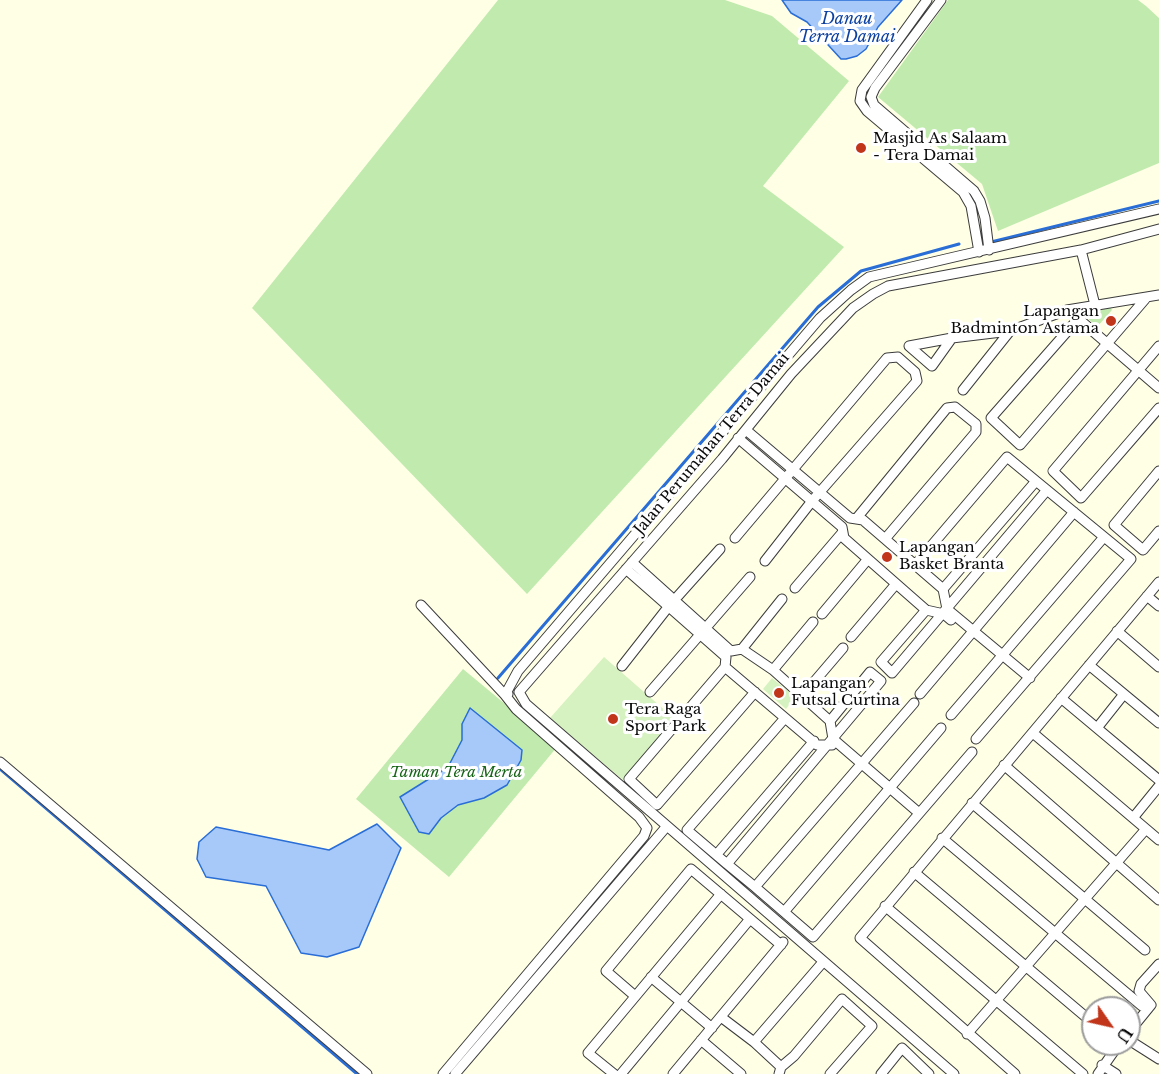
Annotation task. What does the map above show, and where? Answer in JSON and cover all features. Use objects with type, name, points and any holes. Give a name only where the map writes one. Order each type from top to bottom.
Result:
[{"type":"street","points":[[927,0],[862,90],[860,101],[867,111],[963,192],[971,206],[984,251]]},
{"type":"street","points":[[940,0],[875,88],[871,97],[874,105],[974,191],[981,201],[985,218],[984,251]]},
{"type":"street","name":"Jalan Perumahan Terra Damai","points":[[505,695],[518,671],[832,305],[869,277],[1159,209]]},
{"type":"street","name":"Jalan Perumahan Terra Damai","points":[[519,692],[746,430],[819,342],[854,308],[873,294],[888,286],[1081,250],[1159,229]]},
{"type":"street","points":[[1081,250],[1095,305]]},
{"type":"street","points":[[952,338],[1010,332],[1067,310],[1159,295]]},
{"type":"street","points":[[1079,318],[991,418],[1020,445],[1147,297]]},
{"type":"street","points":[[1067,310],[1159,388]]},
{"type":"street","points":[[963,390],[1010,332]]},
{"type":"street","points":[[1159,346],[1053,471],[1081,498],[1159,408]]},
{"type":"street","points":[[735,538],[887,358],[898,357],[915,372],[917,381],[819,492],[765,561]]},
{"type":"street","points":[[795,588],[947,408],[955,407],[976,424],[976,432],[885,539]]},
{"type":"street","points":[[746,430],[819,492],[853,518],[863,520],[943,589],[945,611]]},
{"type":"street","points":[[738,438],[812,501],[842,530],[844,538],[926,610],[945,611],[1029,680]]},
{"type":"street","points":[[915,565],[1007,457],[1131,559],[976,739]]},
{"type":"street","points":[[1159,471],[1114,525],[1143,550],[1159,531]]},
{"type":"street","points":[[943,589],[1036,481]]},
{"type":"street","points":[[926,610],[881,662],[892,673],[1047,490]]},
{"type":"street","points":[[921,694],[1074,512]]},
{"type":"street","points":[[951,715],[1104,537]]},
{"type":"street","points":[[622,666],[720,549]]},
{"type":"street","points":[[822,614],[868,559]]},
{"type":"street","points":[[629,566],[673,603],[755,692],[785,718],[818,745],[832,741]]},
{"type":"street","points":[[650,692],[750,577]]},
{"type":"street","points":[[1015,1074],[860,940],[860,936],[1159,582]]},
{"type":"street","points":[[851,638],[896,584]]},
{"type":"street","points":[[1147,596],[1159,606]]},
{"type":"street","points":[[755,692],[657,805],[629,779],[727,659],[742,649],[782,599]]},
{"type":"street","points":[[421,605],[516,709],[639,817],[647,828]]},
{"type":"street","points":[[773,670],[813,621]]},
{"type":"street","points":[[1117,631],[1159,667]]},
{"type":"street","points":[[802,696],[843,648]]},
{"type":"street","points":[[742,649],[773,670],[830,721],[832,741],[917,815]]},
{"type":"street","points":[[1089,665],[1159,723]]},
{"type":"street","points":[[727,864],[881,681],[870,672],[830,721]]},
{"type":"street","points":[[505,695],[519,692],[526,704],[954,1074]]},
{"type":"street","points":[[1097,728],[1124,694]]},
{"type":"street","points":[[1061,698],[1159,780]]},
{"type":"street","points":[[755,887],[914,703]]},
{"type":"street","points":[[785,718],[687,830],[813,937],[972,752]]},
{"type":"street","points":[[784,912],[941,728]]},
{"type":"street","points":[[1033,733],[1159,840]]},
{"type":"street","points":[[717,854],[814,741]]},
{"type":"street","points":[[0,762],[367,1074]]},
{"type":"street","points":[[1004,765],[1159,900]]},
{"type":"street","points":[[1134,818],[1159,786]]},
{"type":"street","points":[[972,803],[1145,950]]},
{"type":"street","points":[[647,828],[667,826]]},
{"type":"street","points":[[455,1074],[667,826]]},
{"type":"street","points":[[443,1074],[644,836],[647,828]]},
{"type":"street","points":[[967,1034],[1146,829]]},
{"type":"street","points":[[942,838],[1146,1006],[1159,1011]]},
{"type":"street","points":[[636,996],[606,971],[691,869],[781,945]]},
{"type":"street","points":[[914,872],[1081,1012]]},
{"type":"street","points":[[614,1074],[588,1053],[720,894]]},
{"type":"street","points":[[885,906],[998,999],[1083,1074]]},
{"type":"street","points":[[621,1074],[750,920]]},
{"type":"street","points":[[673,1074],[790,933]]},
{"type":"street","points":[[754,1042],[823,962]]},
{"type":"street","points":[[1146,1006],[1139,991],[1141,984],[1159,964]]},
{"type":"street","points":[[651,977],[712,1028]]},
{"type":"street","points":[[721,1017],[754,1042],[780,1070],[842,999],[872,1026],[830,1074]]},
{"type":"street","points":[[1141,1014],[1146,1006]]},
{"type":"street","points":[[701,1040],[729,1070],[741,1074]]},
{"type":"street","points":[[881,1074],[902,1048],[929,1074]]},
{"type":"street","points":[[1141,1048],[1159,1059]]},
{"type":"street","points":[[1110,1056],[1100,1070],[1116,1074]]},
{"type":"green space","points":[[498,0],[725,0],[772,16],[849,81],[763,186],[844,247],[527,594],[252,308]]},
{"type":"green space","points":[[948,0],[1138,0],[1146,6],[1159,18],[1159,163],[998,231],[982,184],[878,97]]},
{"type":"green space","points":[[1110,306],[1112,310],[1097,327],[1083,314]]},
{"type":"green space","name":"Tera Raga Sport Park","points":[[604,657],[676,720],[623,780],[550,718]]},
{"type":"green space","name":"Taman Tera Merta","points":[[463,669],[557,747],[449,877],[356,799]]},
{"type":"green space","name":"Lapangan Futsal Curtina","points":[[772,678],[795,697],[786,709],[763,689]]},
{"type":"water","name":"Danau Terra Damai","points":[[782,0],[902,0],[878,27],[866,49],[857,56],[841,59],[807,22],[791,13]]},
{"type":"water","points":[[470,708],[522,750],[521,760],[507,785],[484,798],[458,805],[441,818],[429,834],[419,832],[400,797],[448,767],[462,740],[462,724]]},
{"type":"water","points":[[377,824],[401,848],[359,947],[327,957],[301,953],[266,886],[206,877],[197,859],[199,842],[216,827],[329,850]]},
{"type":"waterway","points":[[991,242],[1159,201]]},
{"type":"waterway","points":[[498,678],[818,307],[861,271],[959,244]]},
{"type":"waterway","points":[[0,769],[357,1074]]},
{"type":"place","name":"Masjid As Salaam - Tera Damai","points":[[861,148]]},
{"type":"place","name":"Lapangan Badminton Astama","points":[[1111,321]]},
{"type":"place","name":"Lapangan Basket Branta","points":[[887,557]]},
{"type":"place","name":"Lapangan Futsal Curtina","points":[[779,693]]},
{"type":"place","name":"Tera Raga Sport Park","points":[[613,719]]}]
